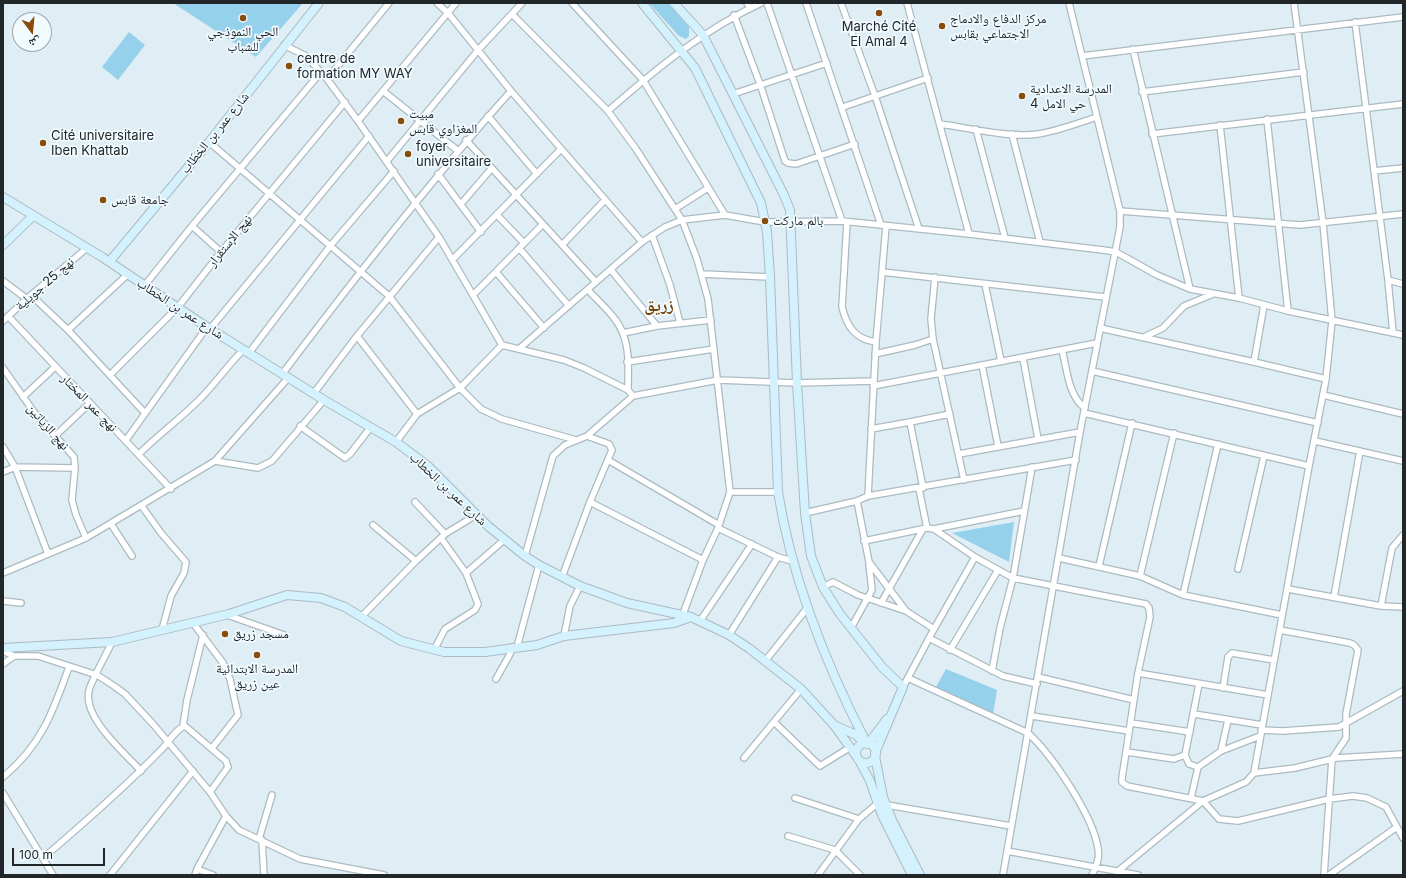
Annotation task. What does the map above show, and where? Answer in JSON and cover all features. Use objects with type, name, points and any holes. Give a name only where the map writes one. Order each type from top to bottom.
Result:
[{"type":"street","name":"شارع عمر بن الخطّاب","points":[[110,261],[209,142],[284,45],[319,3]]},
{"type":"street","points":[[327,79],[389,3]]},
{"type":"street","points":[[437,3],[448,13],[479,49],[511,91],[642,242]]},
{"type":"street","points":[[358,120],[456,3]]},
{"type":"street","points":[[386,160],[479,49],[522,3]]},
{"type":"street","points":[[572,3],[644,80],[724,216]]},
{"type":"street","points":[[642,3],[682,50],[695,68],[761,203],[765,222],[770,277],[778,492],[792,561],[808,607],[838,685],[867,744]]},
{"type":"street","points":[[674,3],[703,35],[784,195],[790,210],[797,383],[805,512],[811,556],[823,587],[851,628],[882,667],[903,687]]},
{"type":"street","points":[[608,111],[644,80],[703,35],[748,6],[761,3]]},
{"type":"street","points":[[767,3],[844,222],[842,307],[845,319],[856,335],[865,341],[876,342]]},
{"type":"street","points":[[806,3],[883,226],[882,272],[875,354],[868,496]]},
{"type":"street","points":[[841,3],[875,96],[919,229]]},
{"type":"street","points":[[907,3],[969,234]]},
{"type":"street","points":[[1004,875],[1011,826],[1032,716],[1080,432],[1106,297],[1119,240],[1120,211],[1069,3]]},
{"type":"street","points":[[1118,871],[1203,801],[1246,782],[1254,773],[1326,379],[1332,321],[1323,223],[1294,3]]},
{"type":"street","points":[[512,14],[608,111],[682,220],[702,274],[711,320],[730,492],[719,526],[703,560],[683,614]]},
{"type":"street","points":[[734,16],[760,84],[785,161],[792,165],[855,144]]},
{"type":"street","points":[[1082,56],[1403,17]]},
{"type":"street","points":[[1355,22],[1388,280],[1393,333]]},
{"type":"street","points":[[284,45],[306,56],[345,102],[439,237],[474,294],[502,345]]},
{"type":"street","points":[[1133,49],[1190,290]]},
{"type":"street","points":[[733,94],[827,62]]},
{"type":"street","points":[[145,286],[192,226],[321,72]]},
{"type":"street","points":[[1142,92],[1304,72]]},
{"type":"street","points":[[843,107],[928,78]]},
{"type":"street","points":[[383,91],[457,150]]},
{"type":"street","points":[[3,573],[86,538],[171,489],[215,461],[286,375],[360,270],[415,201],[457,150],[511,91]]},
{"type":"street","name":"نهج الإستقرار","points":[[110,375],[178,307],[220,252],[345,102]]},
{"type":"street","points":[[1152,134],[1267,119],[1403,104]]},
{"type":"street","points":[[488,116],[537,174]]},
{"type":"street","points":[[940,124],[1012,134],[1043,132],[1097,117]]},
{"type":"street","points":[[1267,119],[1288,311]]},
{"type":"street","points":[[1220,125],[1232,218],[1239,298]]},
{"type":"street","points":[[976,129],[1005,238]]},
{"type":"street","points":[[1012,134],[1040,242]]},
{"type":"street","points":[[126,440],[144,412],[208,328],[369,136]]},
{"type":"street","points":[[466,140],[516,196],[563,244],[596,282]]},
{"type":"street","points":[[209,142],[300,218],[389,296],[460,388],[473,402],[490,415],[576,440]]},
{"type":"street","points":[[453,259],[481,232],[560,149]]},
{"type":"street","points":[[1374,171],[1403,168]]},
{"type":"street","points":[[461,204],[491,169]]},
{"type":"street","points":[[139,454],[162,431],[198,401],[228,365],[247,351],[331,245],[394,171]]},
{"type":"street","points":[[438,174],[481,232]]},
{"type":"street","points":[[675,209],[708,188]]},
{"type":"street","name":"شارع عمر بن الخطاب","points":[[3,197],[110,261],[208,328],[370,428],[396,442],[428,466],[476,515],[504,540],[539,565],[580,586],[627,603],[683,614],[729,635],[766,660],[802,689],[834,725]]},
{"type":"street","points":[[563,244],[606,200]]},
{"type":"street","points":[[1120,211],[1232,218],[1300,225],[1403,214]]},
{"type":"street","points":[[497,215],[524,243]]},
{"type":"street","points":[[3,245],[33,216]]},
{"type":"street","points":[[520,348],[652,235],[682,220],[724,216],[765,222],[844,222],[969,234],[1116,252],[1157,275],[1190,290],[1239,298],[1332,321],[1403,335]]},
{"type":"street","points":[[474,294],[543,224]]},
{"type":"street","points":[[192,226],[220,252]]},
{"type":"street","points":[[652,235],[670,285],[680,323]]},
{"type":"street","points":[[314,393],[389,296],[439,237]]},
{"type":"street","name":"نهج 25 جويلية","points":[[3,321],[87,248]]},
{"type":"street","points":[[519,248],[569,306]]},
{"type":"street","points":[[610,270],[657,326]]},
{"type":"street","points":[[496,272],[544,328]]},
{"type":"street","points":[[882,272],[1106,297]]},
{"type":"street","points":[[68,330],[127,274]]},
{"type":"street","points":[[702,274],[770,277]]},
{"type":"street","points":[[935,277],[931,318],[933,339],[964,480]]},
{"type":"street","points":[[1388,280],[1403,284]]},
{"type":"street","points":[[3,281],[29,297],[68,330],[144,412]]},
{"type":"street","points":[[985,284],[1001,362]]},
{"type":"street","points":[[588,290],[623,333],[627,362],[628,390]]},
{"type":"street","points":[[1144,337],[1163,328],[1184,306],[1214,294]]},
{"type":"street","points":[[1254,362],[1264,305]]},
{"type":"street","name":"نهج عمر المختار","points":[[8,316],[171,489]]},
{"type":"street","points":[[623,333],[657,326],[711,320]]},
{"type":"street","points":[[1100,328],[1326,379]]},
{"type":"street","points":[[357,336],[417,414]]},
{"type":"street","points":[[875,354],[915,345],[933,339]]},
{"type":"street","points":[[525,556],[550,463],[558,450],[587,436],[633,396],[718,380],[797,383],[874,383],[941,373],[1097,343]]},
{"type":"street","points":[[502,345],[520,348],[584,368],[628,390],[633,396]]},
{"type":"street","points":[[396,442],[417,414],[460,388],[502,345]]},
{"type":"street","points":[[627,362],[714,349]]},
{"type":"street","points":[[1062,350],[1072,390],[1079,404],[1084,410],[1309,466]]},
{"type":"street","points":[[1023,358],[1038,439]]},
{"type":"street","points":[[982,365],[998,446]]},
{"type":"street","points":[[23,397],[55,367]]},
{"type":"street","name":"نهج الزياتين","points":[[3,368],[23,397],[74,457],[75,468],[72,500],[76,515],[86,538]]},
{"type":"street","points":[[1092,371],[1318,423]]},
{"type":"street","points":[[1323,395],[1403,414]]},
{"type":"street","points":[[215,461],[258,468],[266,466],[324,400]]},
{"type":"street","points":[[55,436],[90,403]]},
{"type":"street","points":[[871,429],[950,414]]},
{"type":"street","points":[[881,603],[925,528],[921,488],[910,422]]},
{"type":"street","points":[[1099,566],[1132,423]]},
{"type":"street","points":[[300,426],[345,458],[350,454],[370,428]]},
{"type":"street","points":[[959,454],[1080,432]]},
{"type":"street","points":[[1140,576],[1174,433]]},
{"type":"street","points":[[562,577],[590,502],[612,453],[611,447],[587,436]]},
{"type":"street","points":[[1315,441],[1403,461]]},
{"type":"street","points":[[1183,595],[1218,444]]},
{"type":"street","points":[[3,447],[15,467],[48,554]]},
{"type":"street","points":[[1334,597],[1360,451]]},
{"type":"street","points":[[1238,569],[1264,456]]},
{"type":"street","points":[[608,460],[719,526],[778,557],[792,561]]},
{"type":"street","points":[[805,512],[857,501],[868,496],[1076,460]]},
{"type":"street","points":[[3,472],[15,467],[75,468]]},
{"type":"street","points":[[992,671],[1000,628],[1013,578],[1032,467]]},
{"type":"street","points":[[730,492],[778,492]]},
{"type":"street","points":[[851,628],[868,598],[873,585],[857,501]]},
{"type":"street","points":[[415,502],[443,536],[466,573],[478,607],[445,629],[434,650]]},
{"type":"street","points":[[590,502],[703,560]]},
{"type":"street","points":[[141,505],[161,533],[186,562],[184,573],[171,596],[162,630]]},
{"type":"street","points":[[864,541],[925,528],[934,529],[1024,511]]},
{"type":"street","points":[[362,616],[443,536],[476,515]]},
{"type":"street","points":[[111,524],[132,556]]},
{"type":"street","points":[[373,525],[416,561]]},
{"type":"street","points":[[934,529],[975,557],[1013,578],[1146,604],[1150,612],[1138,673],[1129,731],[1122,778],[1124,784],[1203,801],[1219,819],[1238,821],[1329,800],[1353,796],[1367,798],[1386,807],[1403,838]]},
{"type":"street","points":[[1381,606],[1392,548],[1403,535]]},
{"type":"street","points":[[466,573],[504,540]]},
{"type":"street","points":[[700,621],[752,544]]},
{"type":"street","points":[[729,635],[778,557]]},
{"type":"street","points":[[858,758],[867,763],[872,761],[889,717],[903,687],[975,557]]},
{"type":"street","points":[[1059,558],[1140,576],[1183,595],[1282,615]]},
{"type":"street","points":[[869,562],[906,611]]},
{"type":"street","points":[[496,679],[515,647],[539,565]]},
{"type":"street","points":[[950,650],[998,570]]},
{"type":"street","points":[[823,587],[833,582],[868,598],[906,611],[934,629]]},
{"type":"street","points":[[564,636],[570,606],[580,586]]},
{"type":"street","points":[[1288,589],[1381,606],[1403,607]]},
{"type":"street","points":[[3,648],[112,642],[229,614],[269,599],[294,594],[321,598],[345,607],[401,641],[434,650],[474,653],[537,645],[564,636],[674,623],[691,617]]},
{"type":"street","points":[[3,601],[21,603]]},
{"type":"street","points":[[766,660],[808,607]]},
{"type":"street","points":[[229,614],[230,616],[246,623],[284,635]]},
{"type":"street","points":[[193,623],[223,663],[230,679],[238,714],[212,748]]},
{"type":"street","points":[[1280,630],[1350,644],[1356,647],[1358,655],[1346,724],[1346,738],[1332,759],[1324,875]]},
{"type":"street","points":[[43,858],[141,771],[169,743],[183,726],[187,700],[203,635]]},
{"type":"street","points":[[929,638],[1002,676],[1037,684]]},
{"type":"street","points":[[112,642],[90,688],[88,697],[95,720],[141,771]]},
{"type":"street","points":[[3,651],[14,656],[38,656],[97,675],[125,694],[193,771],[210,792],[226,816],[239,830],[261,839],[300,859],[359,872],[382,875]]},
{"type":"street","points":[[1223,688],[1228,657],[1232,653],[1274,660]]},
{"type":"street","points":[[3,664],[14,656]]},
{"type":"street","points":[[3,777],[29,752],[39,738],[60,693],[69,667]]},
{"type":"street","points":[[1138,673],[1268,695]]},
{"type":"street","points":[[1038,677],[1134,700]]},
{"type":"street","points":[[908,678],[1028,733],[1038,742],[1060,772],[1091,825],[1099,849],[1098,862],[1092,875]]},
{"type":"street","points":[[1198,767],[1189,764],[1185,755],[1200,684]]},
{"type":"street","points":[[744,758],[802,689]]},
{"type":"street","points":[[1194,714],[1228,720],[1261,731],[1327,729],[1346,724],[1403,691]]},
{"type":"street","points":[[1032,716],[1129,731]]},
{"type":"street","points":[[858,758],[858,748],[867,744],[889,717]]},
{"type":"street","points":[[1221,751],[1228,720]]},
{"type":"street","points":[[774,722],[820,766],[849,748]]},
{"type":"street","points":[[1131,723],[1190,732]]},
{"type":"street","points":[[834,725],[856,736],[873,747],[881,787],[892,820],[920,875]]},
{"type":"street","points":[[834,725],[849,748],[858,758],[870,781],[878,803],[912,875]]},
{"type":"street","points":[[183,726],[185,726],[226,761],[228,768],[210,792]]},
{"type":"street","points":[[1191,798],[1198,767],[1221,751],[1261,731]]},
{"type":"street","points":[[1127,752],[1174,758],[1185,755]]},
{"type":"street","points":[[1254,773],[1295,768],[1332,759],[1403,754]]},
{"type":"street","points":[[110,875],[193,771]]},
{"type":"street","points":[[3,794],[53,875]]},
{"type":"street","points":[[264,875],[261,839],[272,795]]},
{"type":"street","points":[[795,798],[859,819]]},
{"type":"street","points":[[818,875],[859,819],[878,803]]},
{"type":"street","points":[[887,806],[1011,826]]},
{"type":"street","points":[[213,875],[196,872],[226,816]]},
{"type":"street","points":[[1329,875],[1397,827]]},
{"type":"street","points":[[788,836],[835,850],[860,875]]},
{"type":"street","points":[[1007,851],[1138,875]]},
{"type":"shaded area","points":[[173,3],[303,3],[256,57]]},
{"type":"shaded area","points":[[649,3],[668,3],[689,27],[689,36],[686,39],[679,36]]},
{"type":"shaded area","points":[[129,32],[145,45],[118,80],[102,67]]},
{"type":"shaded area","points":[[1014,522],[1009,562],[952,533]]},
{"type":"shaded area","points":[[946,669],[997,690],[993,715],[986,713],[936,687]]},
{"type":"place","name":"Marché Cité El Amal 4","points":[[879,13]]},
{"type":"place","name":"الحي النموذجي للشباب","points":[[243,18]]},
{"type":"place","name":"مركز الدفاع والادماج الاجتماعي بقابس","points":[[942,26]]},
{"type":"place","name":"centre de formation MY WAY","points":[[289,66]]},
{"type":"place","name":"المدرسة الاعدادية حي الامل 4","points":[[1022,96]]},
{"type":"place","name":"مبيت المغزاوي قابس","points":[[401,121]]},
{"type":"place","name":"Cité universitaire Iben Khattab","points":[[43,143]]},
{"type":"place","name":"foyer universitaire","points":[[408,154]]},
{"type":"place","name":"جامعة قابس","points":[[103,200]]},
{"type":"place","name":"بالم ماركت","points":[[765,221]]},
{"type":"place","name":"مسجد زريق","points":[[225,634]]},
{"type":"place","name":"المدرسة الابتدائية عين زريق","points":[[257,655]]},
{"type":"district","name":"زريق","points":[[659,306]]}]
